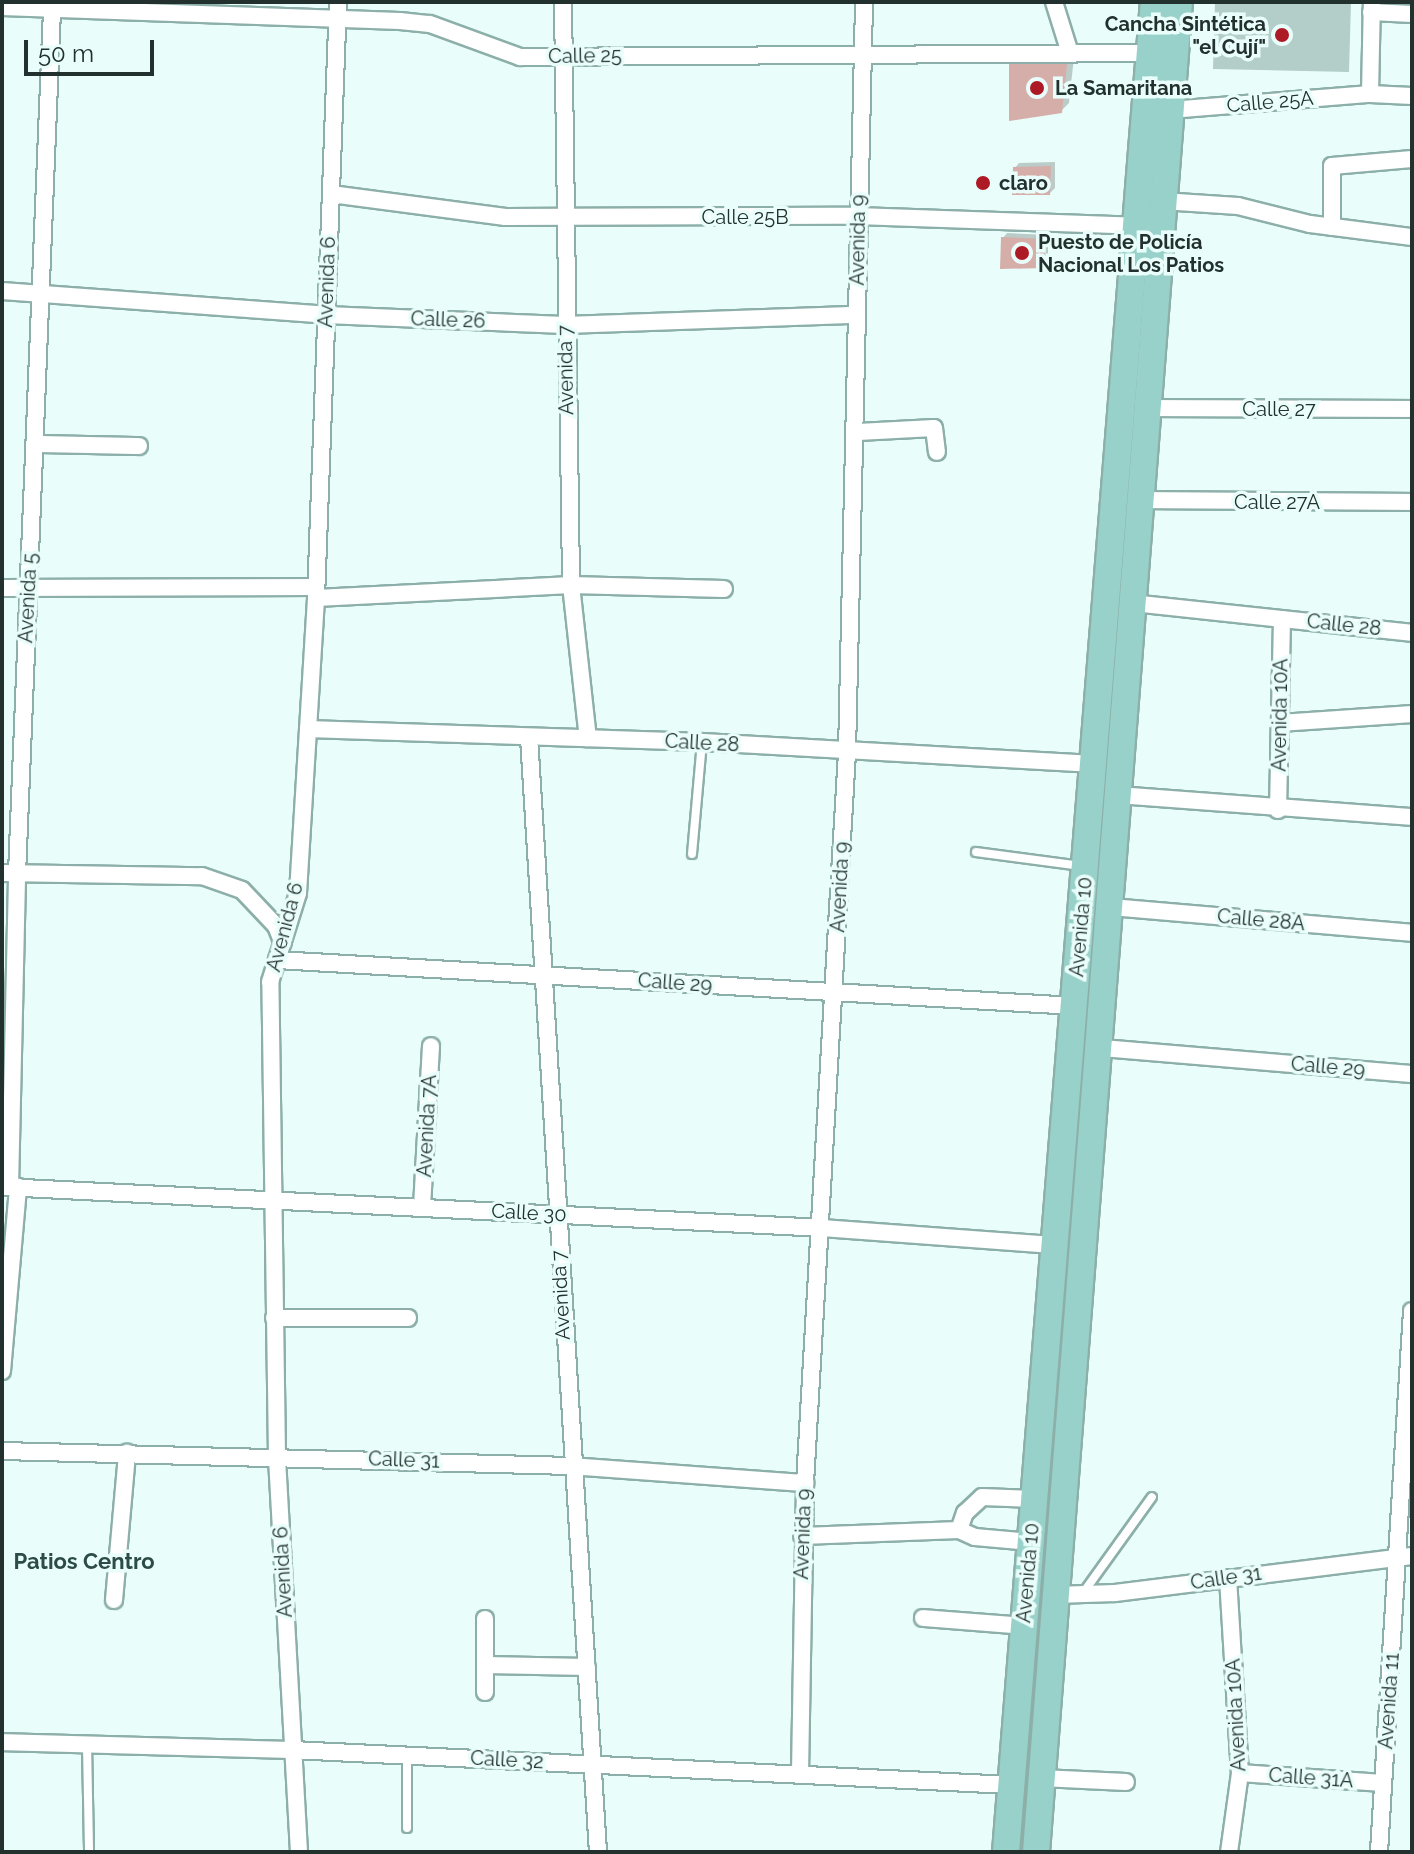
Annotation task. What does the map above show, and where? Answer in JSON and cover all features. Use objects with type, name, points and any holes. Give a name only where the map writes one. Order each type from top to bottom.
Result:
[{"type":"main road","name":"Avenida 10","points":[[1036,1852],[1101,1048],[1141,500],[1146,408],[1147,226],[1162,201],[1170,110],[1154,2]]},
{"type":"main road","name":"Avenida 10","points":[[1006,1852],[1095,764],[1162,53],[1179,2]]},
{"type":"street","name":"Avenida 6","points":[[299,1852],[277,1456],[270,982],[298,893],[316,593],[338,2]]},
{"type":"street","name":"Avenida 7","points":[[563,2],[567,217],[565,325],[571,585],[588,738]]},
{"type":"street","name":"Avenida 9","points":[[800,1773],[802,1536],[823,1228],[847,753],[858,432],[857,216],[866,53],[864,2]]},
{"type":"street","points":[[1054,2],[1069,50]]},
{"type":"street","name":"Calle 25","points":[[2,7],[430,24],[520,57],[1069,50],[1162,53]]},
{"type":"street","name":"Avenida 5","points":[[2,1371],[10,1187],[10,874],[36,444],[46,7]]},
{"type":"street","points":[[1370,94],[1372,7],[1412,14]]},
{"type":"street","name":"Calle 25A","points":[[1170,110],[1370,94],[1412,96]]},
{"type":"street","points":[[1332,227],[1332,166],[1412,159]]},
{"type":"street","name":"Calle 25B","points":[[331,194],[442,212],[567,217],[857,216],[1147,226]]},
{"type":"street","points":[[1162,201],[1238,206],[1332,227],[1412,237]]},
{"type":"street","points":[[2,291],[39,293]]},
{"type":"street","name":"Calle 26","points":[[39,293],[326,315],[565,325],[857,315]]},
{"type":"street","name":"Calle 27","points":[[1146,408],[1412,409]]},
{"type":"street","points":[[858,432],[934,428],[937,452]]},
{"type":"street","points":[[36,444],[139,446]]},
{"type":"street","name":"Calle 27A","points":[[1141,500],[1412,502]]},
{"type":"street","points":[[2,588],[316,593],[571,585],[724,589]]},
{"type":"street","name":"Calle 28","points":[[1132,603],[1412,633]]},
{"type":"street","name":"Avenida 10A","points":[[1278,810],[1282,619]]},
{"type":"street","points":[[1280,723],[1412,714]]},
{"type":"street","name":"Calle 28","points":[[308,729],[702,742],[847,753],[1095,764]]},
{"type":"street","name":"Avenida 7","points":[[529,737],[546,975],[571,1466],[595,1764],[598,1852]]},
{"type":"street","points":[[1119,795],[1278,810],[1412,817]]},
{"type":"street","points":[[10,874],[202,876],[242,890],[261,908],[283,943]]},
{"type":"street","name":"Calle 28A","points":[[1110,907],[1412,933]]},
{"type":"street","name":"Calle 29","points":[[277,960],[1074,1006]]},
{"type":"street","name":"Avenida 7A","points":[[422,1207],[431,1046]]},
{"type":"street","name":"Calle 29","points":[[1101,1048],[1412,1074]]},
{"type":"street","name":"Calle 30","points":[[10,1187],[271,1203],[422,1207],[823,1228],[1055,1245]]},
{"type":"street","name":"Avenida 11","points":[[1379,1852],[1404,1556],[1412,1311]]},
{"type":"street","points":[[274,1318],[408,1318]]},
{"type":"street","name":"Calle 31","points":[[2,1451],[571,1466],[805,1483]]},
{"type":"street","points":[[114,1600],[127,1453]]},
{"type":"street","points":[[959,1530],[965,1513],[982,1497],[1034,1499]]},
{"type":"street","points":[[802,1536],[959,1530],[975,1537],[1031,1542]]},
{"type":"street","name":"Calle 31","points":[[1055,1595],[1404,1556]]},
{"type":"street","name":"Avenida 10A","points":[[1228,1578],[1240,1773],[1229,1852]]},
{"type":"street","points":[[923,1618],[1024,1626]]},
{"type":"street","points":[[485,1619],[485,1692]]},
{"type":"street","points":[[486,1665],[587,1667]]},
{"type":"street","name":"Calle 32","points":[[2,1742],[292,1750],[1011,1785]]},
{"type":"street","name":"Calle 31A","points":[[1240,1773],[1383,1783]]},
{"type":"street","points":[[1041,1778],[1126,1782]]},
{"type":"lane","points":[[692,854],[702,742]]},
{"type":"lane","points":[[976,852],[1086,866]]},
{"type":"lane","points":[[1083,1594],[1152,1497]]},
{"type":"lane","points":[[87,1744],[89,1852]]},
{"type":"lane","points":[[407,1755],[407,1828]]},
{"type":"green space","name":"Cancha Sintética \"el Cují\"","points":[[1215,2],[1351,2],[1349,72],[1213,69]]},
{"type":"building","name":"La Samaritana","points":[[1009,60],[1067,64],[1062,113],[1009,121]]},
{"type":"building","points":[[1051,166],[1050,195],[1012,195],[1013,167]]},
{"type":"building","name":"Puesto de Policía Nacional Los Patios","points":[[1001,237],[1044,239],[1044,268],[1000,269]]},
{"type":"place","name":"Cancha Sintética \"el Cují\"","points":[[1282,35]]},
{"type":"place","name":"La Samaritana","points":[[1037,88]]},
{"type":"place","name":"claro","points":[[983,183]]},
{"type":"place","name":"Puesto de Policía Nacional Los Patios","points":[[1022,253]]},
{"type":"district","name":"Patios Centro","points":[[84,1562]]}]
